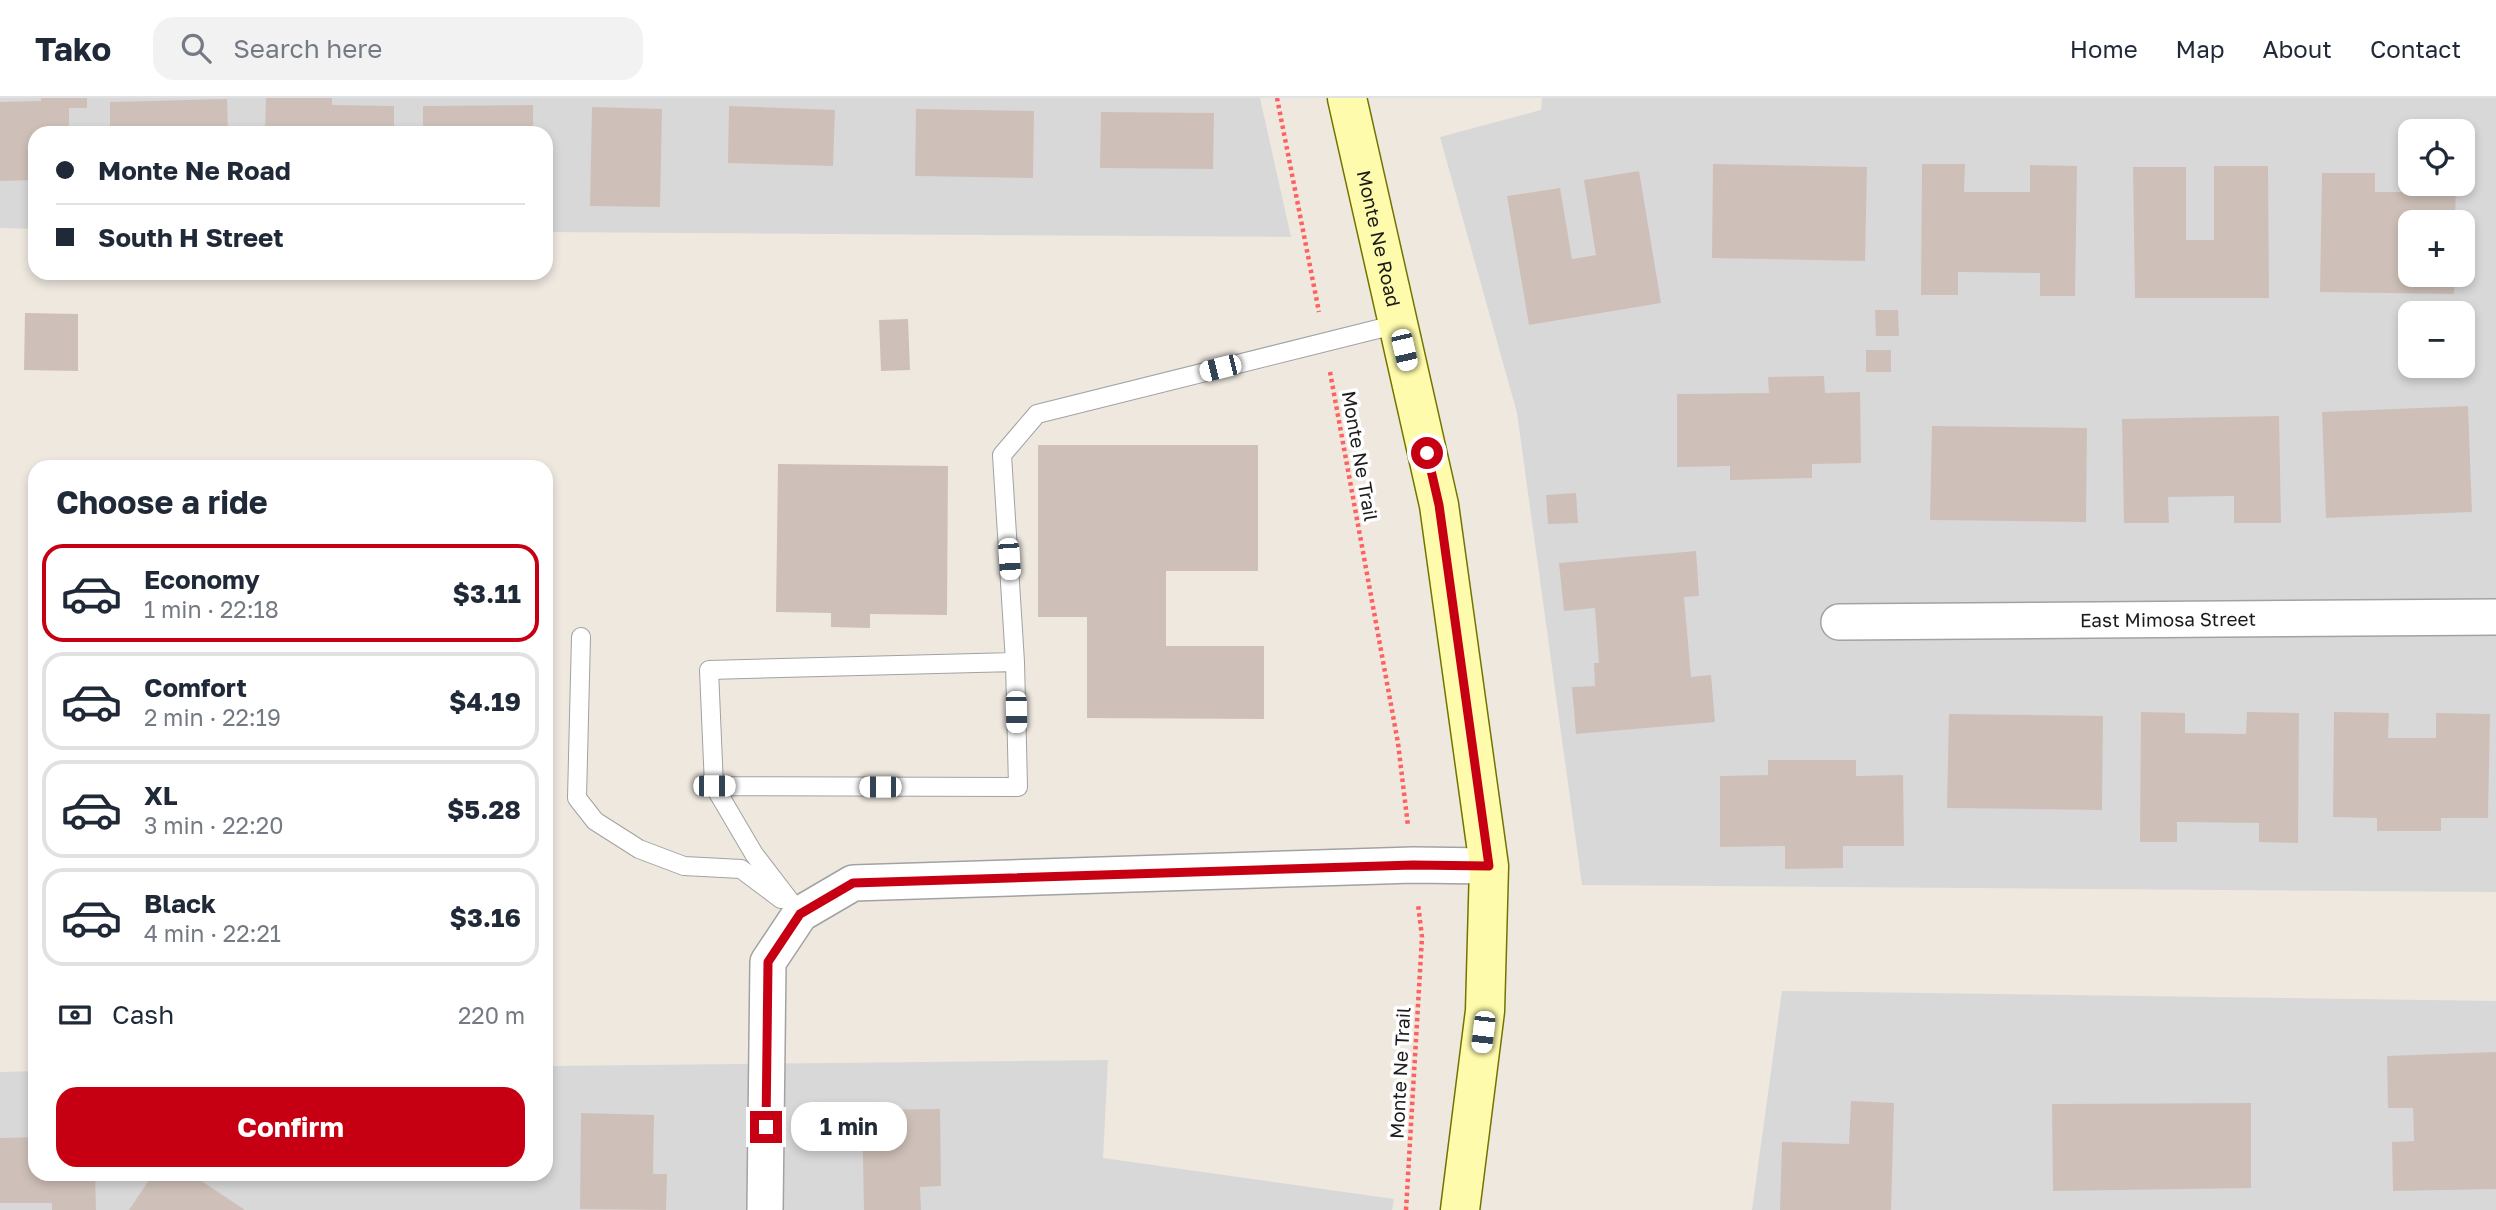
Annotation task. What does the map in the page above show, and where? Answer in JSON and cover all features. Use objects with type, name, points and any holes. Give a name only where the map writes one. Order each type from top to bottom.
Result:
[{"type":"street","name":"Monte Ne Road","points":[[1347,98],[1439,505],[1489,866],[1485,1011],[1460,1210]]},
{"type":"street","name":"East Mimosa Street","points":[[1839,622],[2496,617]]},
{"type":"street","points":[[765,1210],[768,962],[800,914],[853,883],[1413,865],[1489,866]]},
{"type":"lane","points":[[714,786],[1018,787],[1016,662],[1002,455],[1037,414],[1398,324]]},
{"type":"lane","points":[[581,636],[577,798],[595,821],[639,849],[684,866],[741,869],[800,914]]},
{"type":"lane","points":[[800,914],[754,854],[714,786],[709,670],[1016,662]]},
{"type":"path","name":"Monte Ne Trail","points":[[1277,98],[1398,743],[1408,821]]},
{"type":"path","name":"Monte Ne Trail","points":[[1406,1210],[1422,937]]},
{"type":"shaded area","points":[[0,98],[1260,98],[1291,237],[553,232],[553,126],[28,126],[28,229],[0,228]]},
{"type":"shaded area","points":[[1542,98],[2496,98],[2496,892],[1582,885],[1517,413],[1440,137],[1541,110]]},
{"type":"shaded area","points":[[1782,991],[2496,1001],[2496,1210],[1752,1210]]},
{"type":"shaded area","points":[[1108,1060],[1103,1158],[1394,1199],[1392,1210],[0,1210],[0,1072],[28,1071],[28,1181],[553,1181],[553,1066]]},
{"type":"building","points":[[41,98],[87,98],[87,108],[69,108],[69,126],[28,126],[28,180],[0,181],[0,102],[41,101]]},
{"type":"building","points":[[266,98],[332,98],[332,105],[394,106],[394,126],[265,126]]},
{"type":"building","points":[[227,99],[228,126],[110,126],[110,102]]},
{"type":"building","points":[[533,105],[533,126],[423,126],[423,106]]},
{"type":"building","points":[[729,106],[835,110],[833,166],[728,163]]},
{"type":"building","points":[[592,107],[662,109],[660,207],[590,206]]},
{"type":"building","points":[[916,109],[1034,111],[1033,178],[915,176]]},
{"type":"building","points":[[1101,112],[1214,113],[1213,169],[1100,168]]},
{"type":"building","points":[[1713,164],[1867,167],[1865,261],[1712,258]]},
{"type":"building","points":[[1922,164],[1965,164],[1964,192],[2030,192],[2030,165],[2077,166],[2075,296],[2040,296],[2040,273],[1958,272],[1958,295],[1921,295]]},
{"type":"building","points":[[2214,166],[2268,166],[2269,298],[2135,298],[2133,167],[2186,167],[2186,240],[2214,240]]},
{"type":"building","points":[[1639,171],[1661,303],[1529,325],[1507,196],[1560,188],[1572,259],[1596,255],[1584,180]]},
{"type":"building","points":[[2322,173],[2375,173],[2375,192],[2398,192],[2398,196],[2456,196],[2455,210],[2398,210],[2398,287],[2454,287],[2454,294],[2320,292]]},
{"type":"building","points":[[1875,310],[1898,310],[1899,336],[1876,336]]},
{"type":"building","points":[[25,313],[78,314],[78,371],[24,370]]},
{"type":"building","points":[[908,319],[910,370],[881,371],[879,320]]},
{"type":"building","points":[[1866,350],[1891,350],[1891,372],[1866,372]]},
{"type":"building","points":[[1824,376],[1825,393],[1860,392],[1861,463],[1812,464],[1812,478],[1730,480],[1730,466],[1677,467],[1677,394],[1769,393],[1768,377]]},
{"type":"building","points":[[2468,406],[2472,512],[2326,518],[2322,412]]},
{"type":"building","points":[[2279,416],[2281,523],[2234,523],[2234,496],[2168,497],[2169,523],[2124,523],[2122,419]]},
{"type":"building","points":[[1932,426],[2087,428],[2086,522],[1930,520]]},
{"type":"building","points":[[1038,445],[1258,445],[1258,571],[1166,571],[1166,646],[1264,646],[1264,719],[1087,718],[1087,617],[1038,617]]},
{"type":"building","points":[[778,464],[948,466],[947,615],[870,614],[870,628],[831,627],[831,613],[776,612]]},
{"type":"building","points":[[1576,493],[1578,523],[1548,524],[1546,495]]},
{"type":"building","points":[[1696,551],[1699,596],[1684,597],[1691,677],[1711,675],[1715,722],[1576,734],[1572,687],[1595,686],[1594,663],[1599,663],[1595,608],[1564,611],[1559,563]]},
{"type":"building","points":[[2141,712],[2185,713],[2185,733],[2246,734],[2247,712],[2299,713],[2298,843],[2259,842],[2259,823],[2177,822],[2177,842],[2140,842]]},
{"type":"building","points":[[2334,712],[2389,713],[2388,738],[2436,738],[2436,713],[2490,714],[2488,818],[2441,818],[2441,831],[2377,831],[2377,818],[2333,817]]},
{"type":"building","points":[[1949,714],[2103,716],[2102,810],[1947,808]]},
{"type":"building","points":[[1768,760],[1856,760],[1856,776],[1903,775],[1904,846],[1843,846],[1843,868],[1785,869],[1785,846],[1720,847],[1720,776],[1768,775]]},
{"type":"building","points":[[2496,1052],[2496,1189],[2393,1191],[2392,1142],[2414,1141],[2413,1108],[2388,1108],[2387,1056]]},
{"type":"building","points":[[1851,1101],[1894,1103],[1891,1210],[1780,1210],[1782,1142],[1849,1144]]},
{"type":"building","points":[[2251,1103],[2251,1188],[2053,1191],[2052,1104]]},
{"type":"building","points":[[940,1109],[941,1186],[920,1187],[921,1210],[864,1210],[862,1110]]},
{"type":"building","points":[[581,1113],[654,1115],[653,1174],[667,1174],[666,1210],[580,1209]]},
{"type":"building","points":[[28,1137],[28,1181],[95,1181],[96,1210],[52,1210],[52,1203],[0,1203],[0,1138]]},
{"type":"building","points":[[148,1181],[202,1181],[245,1210],[129,1210]]},
{"type":"route","points":[[766,1127],[768,962],[800,914],[853,883],[1413,865],[1489,866],[1439,505],[1427,453]]}]
